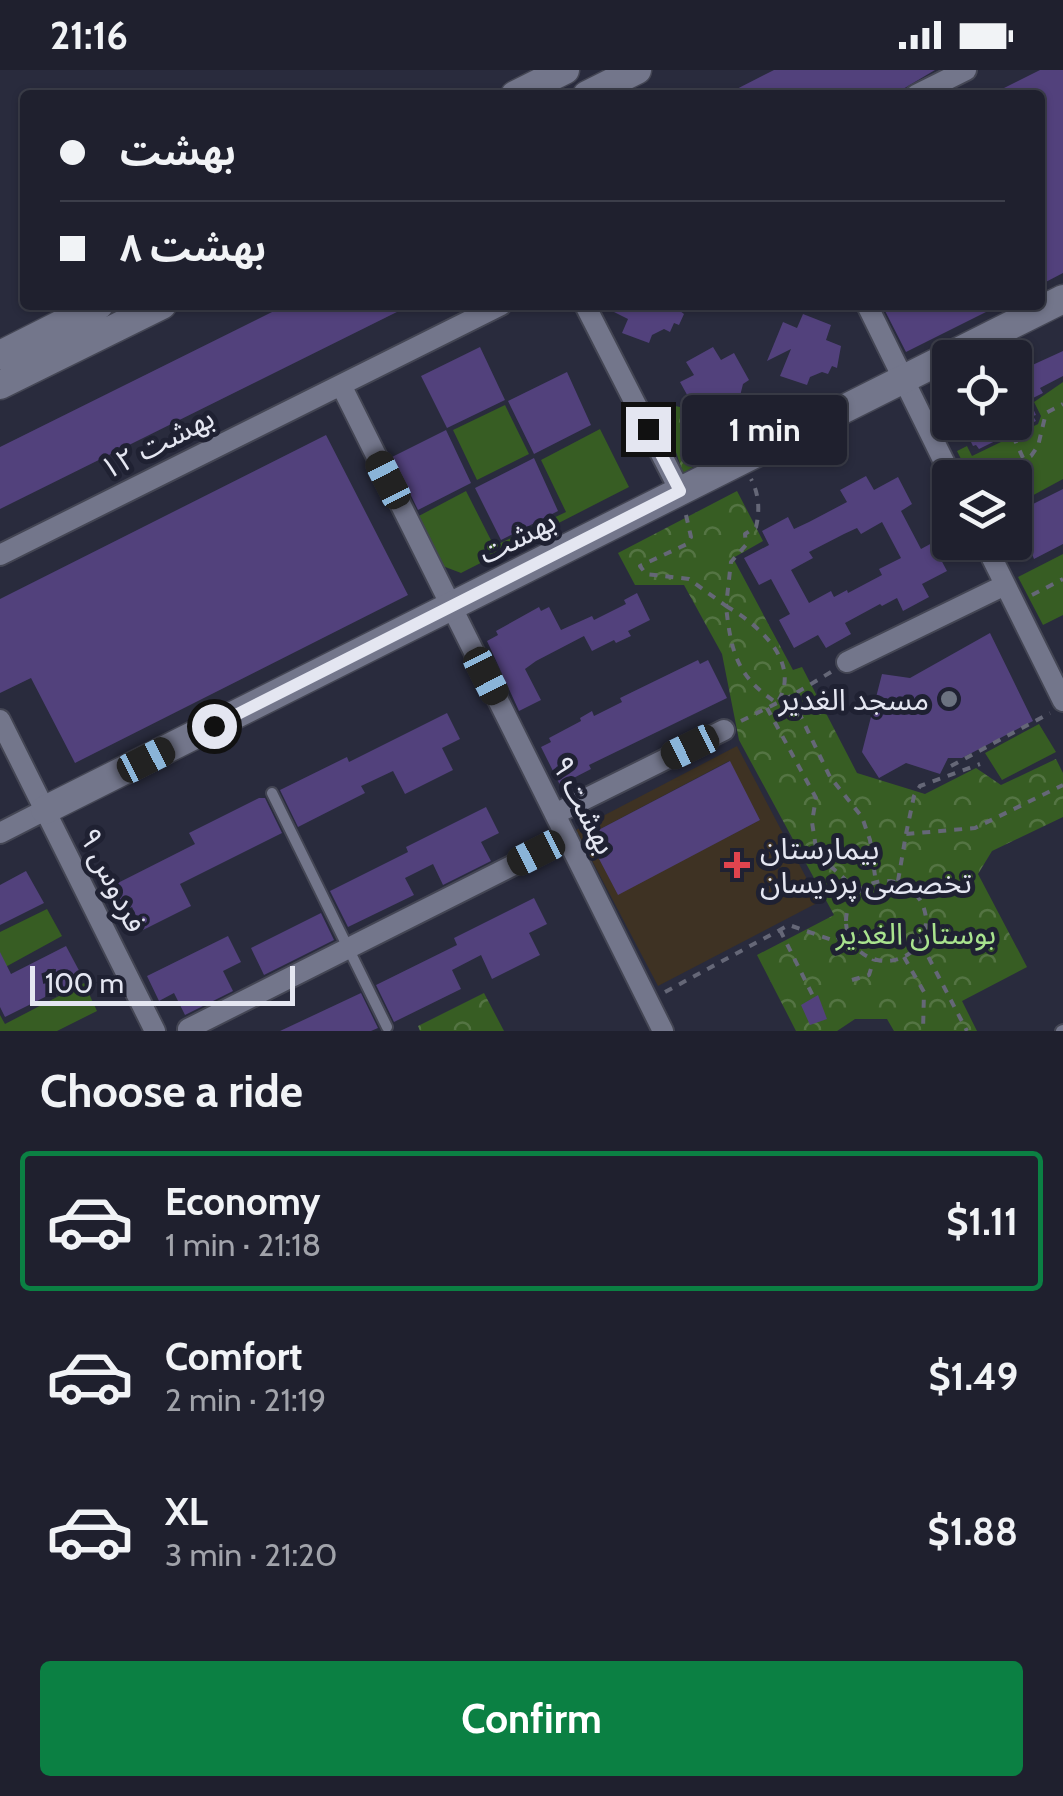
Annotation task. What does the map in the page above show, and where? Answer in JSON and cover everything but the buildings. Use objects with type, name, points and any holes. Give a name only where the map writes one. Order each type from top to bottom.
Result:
[{"type":"street","points":[[525,90],[565,70]]},
{"type":"street","points":[[596,90],[637,70]]},
{"type":"street","points":[[926,90],[966,70]]},
{"type":"street","points":[[0,355],[89,310]]},
{"type":"street","points":[[0,385],[152,310]]},
{"type":"street","name":"بهشت ۱۲","points":[[0,555],[491,310]]},
{"type":"street","points":[[588,310],[680,491]]},
{"type":"street","points":[[869,310],[943,460]]},
{"type":"street","name":"بهشت","points":[[0,833],[1039,310]]},
{"type":"street","name":"بهشت ۹","points":[[340,385],[663,1031]]},
{"type":"street","points":[[993,560],[1063,704]]},
{"type":"street","points":[[847,662],[1005,585]]},
{"type":"street","name":"فردوس ۹","points":[[0,720],[155,1031]]},
{"type":"street","points":[[554,814],[724,730]]},
{"type":"street","points":[[188,1029],[566,838]]},
{"type":"lane","points":[[272,792],[387,1028]]},
{"type":"path","points":[[1014,440],[1024,460],[1038,446],[1046,413],[1063,404]]},
{"type":"path","points":[[741,460],[758,491],[758,516],[756,527],[746,534],[746,544],[731,562],[726,606],[736,661],[762,695],[777,703]]},
{"type":"path","points":[[680,491],[691,537],[688,544],[640,566],[646,574],[689,579],[750,620],[775,647],[783,672],[783,694],[777,703]]},
{"type":"path","points":[[1029,597],[1063,579]]},
{"type":"path","points":[[724,730],[847,662]]},
{"type":"path","points":[[790,696],[830,777],[862,817],[870,840],[876,883]]},
{"type":"path","points":[[952,766],[1063,704]]},
{"type":"path","points":[[767,708],[816,798],[812,822],[816,848],[860,892]]},
{"type":"path","points":[[898,883],[914,796],[920,786],[980,764]]},
{"type":"path","points":[[906,834],[975,828],[1063,786]]},
{"type":"path","points":[[876,883],[898,883],[922,902],[926,930],[920,943],[904,957],[874,960],[853,944],[848,933],[849,908],[860,892],[876,883]]},
{"type":"path","points":[[648,1001],[788,925],[835,941],[848,933]]},
{"type":"path","points":[[780,930],[814,998]]},
{"type":"path","points":[[920,943],[967,1031]]},
{"type":"path","points":[[904,957],[924,992],[924,1031]]},
{"type":"path","points":[[852,980],[868,975],[874,960]]},
{"type":"shaded area","name":"بیمارستان تخصصی پردیسان","points":[[737,746],[819,902],[658,986],[576,830]],"holes":[[[729,761],[760,820],[618,894],[587,836]]]},
{"type":"green space","points":[[1063,382],[1063,479],[1032,496],[1032,460],[962,460],[957,451],[967,446],[972,456],[1005,440],[1032,440],[1032,427],[1041,416],[1034,402]]},
{"type":"green space","points":[[660,404],[714,419],[737,441],[683,473]]},
{"type":"green space","points":[[505,405],[529,454],[477,480],[453,430]]},
{"type":"green space","points":[[600,429],[629,487],[461,573],[440,565],[415,518],[466,491],[494,546],[566,512],[541,460]]},
{"type":"green space","name":"بوستان الغدیر","points":[[737,491],[763,541],[733,558],[793,670],[802,667],[857,773],[925,794],[976,768],[1001,785],[1056,759],[1063,773],[1063,817],[992,851],[978,874],[1027,967],[962,1001],[977,1031],[894,1031],[887,1019],[855,1019],[837,1031],[796,1031],[757,955],[834,915],[739,740],[722,654],[684,585],[635,585],[618,553]]},
{"type":"green space","points":[[1063,554],[1063,615],[1043,625],[1018,577]]},
{"type":"green space","points":[[1039,724],[1056,752],[1002,780],[985,753]]},
{"type":"green space","points":[[47,909],[62,936],[0,970],[0,932]]},
{"type":"green space","points":[[84,983],[97,1011],[57,1031],[0,1031],[0,1015],[5,1024]]},
{"type":"green space","points":[[484,993],[504,1031],[420,1031],[418,1026]]},
{"type":"place","name":"مسجد الغدیر","points":[[949,699]]},
{"type":"place","name":"بیمارستان تخصصی پردیسان","points":[[737,865]]},
{"type":"route","points":[[214,726],[680,491],[648,429]]}]
